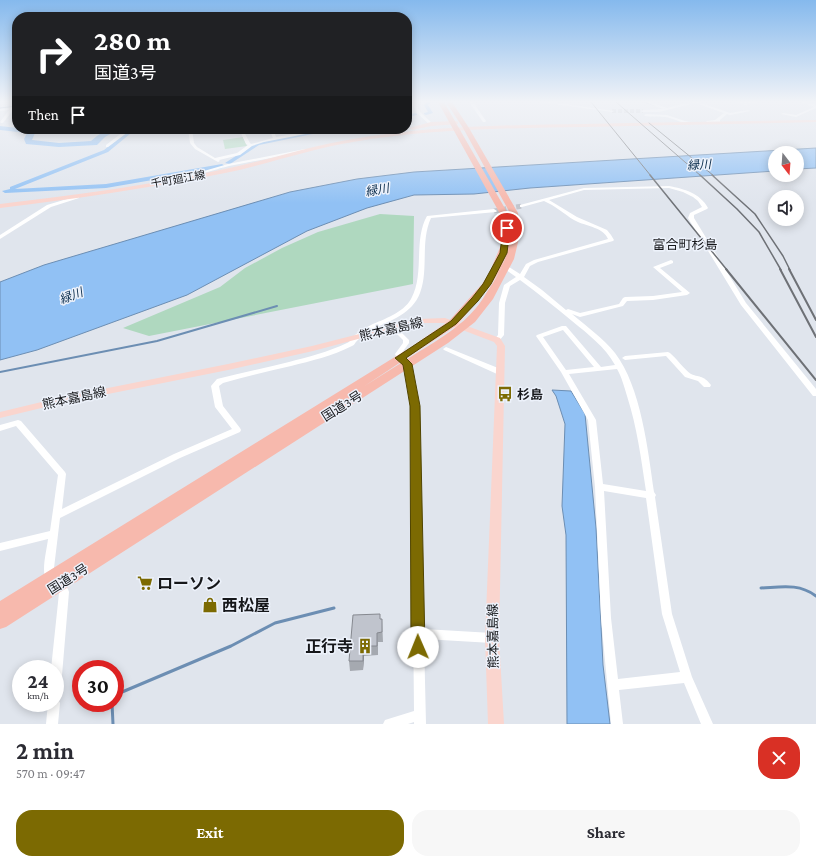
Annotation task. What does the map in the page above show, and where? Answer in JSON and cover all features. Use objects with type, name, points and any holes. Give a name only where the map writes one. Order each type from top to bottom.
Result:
[{"type":"highway","name":"国道3号","points":[[459,324],[487,284],[504,253],[507,228],[503,212],[496,206],[460,136]]},
{"type":"highway","name":"国道3号","points":[[0,622],[54,582],[404,361],[459,324],[485,304],[512,257],[517,228],[514,213],[508,200],[471,136]]},
{"type":"highway","name":"国道3号","points":[[0,610],[54,582]]},
{"type":"main road","name":"千町廻江線","points":[[0,206],[77,197],[171,181],[244,167],[305,150],[371,136]]},
{"type":"main road","name":"千町廻江線","points":[[354,140],[384,136]]},
{"type":"main road","name":"熊本嘉島線","points":[[0,415],[58,401],[228,367],[418,322],[437,320],[459,324],[497,340],[501,346],[492,638],[496,724]]},
{"type":"street","points":[[107,146],[121,136]]},
{"type":"street","points":[[191,136],[192,143],[196,148],[228,165]]},
{"type":"street","points":[[244,136],[248,144],[251,145]]},
{"type":"street","points":[[215,159],[238,154],[251,145],[292,136]]},
{"type":"street","points":[[171,181],[228,165],[305,150]]},
{"type":"street","points":[[522,206],[584,189],[669,187],[679,188],[692,195],[704,205],[705,208],[692,214],[691,218],[744,304],[816,394]]},
{"type":"street","points":[[0,237],[49,206],[77,197]]},
{"type":"street","points":[[497,340],[501,335],[502,303],[507,286],[521,277],[528,265],[536,261],[611,240],[609,235],[598,228],[580,221],[553,202],[544,200]]},
{"type":"street","points":[[56,516],[177,456],[237,430],[219,407],[215,386],[220,381],[321,356],[351,344],[354,338],[398,313],[413,302],[420,279],[425,227],[429,217],[496,206]]},
{"type":"street","points":[[562,309],[580,315],[621,305],[625,298],[653,298],[687,292],[656,267],[671,262]]},
{"type":"street","points":[[507,268],[521,277],[579,323],[607,348],[620,367],[630,391],[641,428],[652,495],[667,614],[687,677],[707,724]]},
{"type":"street","points":[[598,368],[564,327],[539,336],[564,372],[592,420],[599,487],[606,618],[617,724]]},
{"type":"street","points":[[388,329],[396,331],[406,340],[406,343],[398,354],[404,361],[415,406],[419,720],[389,724]]},
{"type":"street","points":[[446,349],[500,372]]},
{"type":"street","points":[[625,358],[668,354],[688,375],[701,379],[707,385]]},
{"type":"street","points":[[564,372],[620,367]]},
{"type":"street","points":[[0,428],[18,422],[62,474],[49,568],[54,582],[64,592],[58,660]]},
{"type":"street","points":[[599,487],[652,495]]},
{"type":"street","points":[[0,547],[53,534]]},
{"type":"street","points":[[418,634],[492,638]]},
{"type":"street","points":[[613,685],[687,677]]},
{"type":"street","points":[[52,724],[53,712]]},
{"type":"green space","points":[[243,137],[247,146],[225,149],[223,140]]},
{"type":"green space","points":[[380,214],[414,216],[413,284],[149,336],[123,328],[220,287],[245,268],[282,248],[318,232]]},
{"type":"water","points":[[816,148],[816,168],[804,169],[804,149]]},
{"type":"water","name":"緑川","points":[[768,151],[768,171],[530,188],[474,194],[414,195],[367,208],[307,231],[187,295],[37,350],[0,360],[0,282],[44,265],[290,192],[357,179],[414,172]]},
{"type":"water","points":[[552,390],[571,391],[585,414],[596,528],[603,665],[610,724],[567,724],[566,535],[562,506],[565,424],[556,396]]},
{"type":"building","name":"正行寺","points":[[380,614],[380,619],[382,619],[382,632],[377,633],[377,646],[363,646],[363,661],[349,661],[353,615]]},
{"type":"waterway","points":[[30,136],[28,139],[29,142],[59,145],[94,143],[101,136]]},
{"type":"waterway","points":[[12,188],[106,151],[124,136]]},
{"type":"waterway","points":[[228,163],[258,144],[300,136]]},
{"type":"waterway","points":[[5,191],[106,186],[222,166]]},
{"type":"waterway","points":[[0,372],[157,341],[277,306]]},
{"type":"waterway","points":[[761,588],[796,587],[816,596]]},
{"type":"waterway","points":[[124,691],[231,646],[275,623],[334,608]]},
{"type":"waterway","points":[[112,712],[113,724]]},
{"type":"tunnel","points":[[494,211],[522,206]]},
{"type":"railway","points":[[618,136],[651,176]]},
{"type":"railway","points":[[655,136],[701,176]]},
{"type":"railway","points":[[665,136],[714,176]]},
{"type":"railway","points":[[650,175],[727,270]]},
{"type":"railway","points":[[700,175],[737,209],[759,232],[781,270]]},
{"type":"railway","points":[[712,175],[755,214],[783,256],[790,270]]},
{"type":"railway","points":[[726,269],[816,380]]},
{"type":"railway","points":[[780,269],[816,337]]},
{"type":"railway","points":[[789,269],[816,320]]},
{"type":"place","name":"杉島","points":[[505,394]]},
{"type":"place","name":"ローソン","points":[[145,583]]},
{"type":"place","name":"西松屋","points":[[210,605]]},
{"type":"place","name":"正行寺","points":[[365,646]]},
{"type":"district","name":"富合町杉島","points":[[685,244]]},
{"type":"route","points":[[418,647],[415,406],[407,364],[400,358],[454,323],[475,300],[487,284],[504,253],[507,228]]}]
